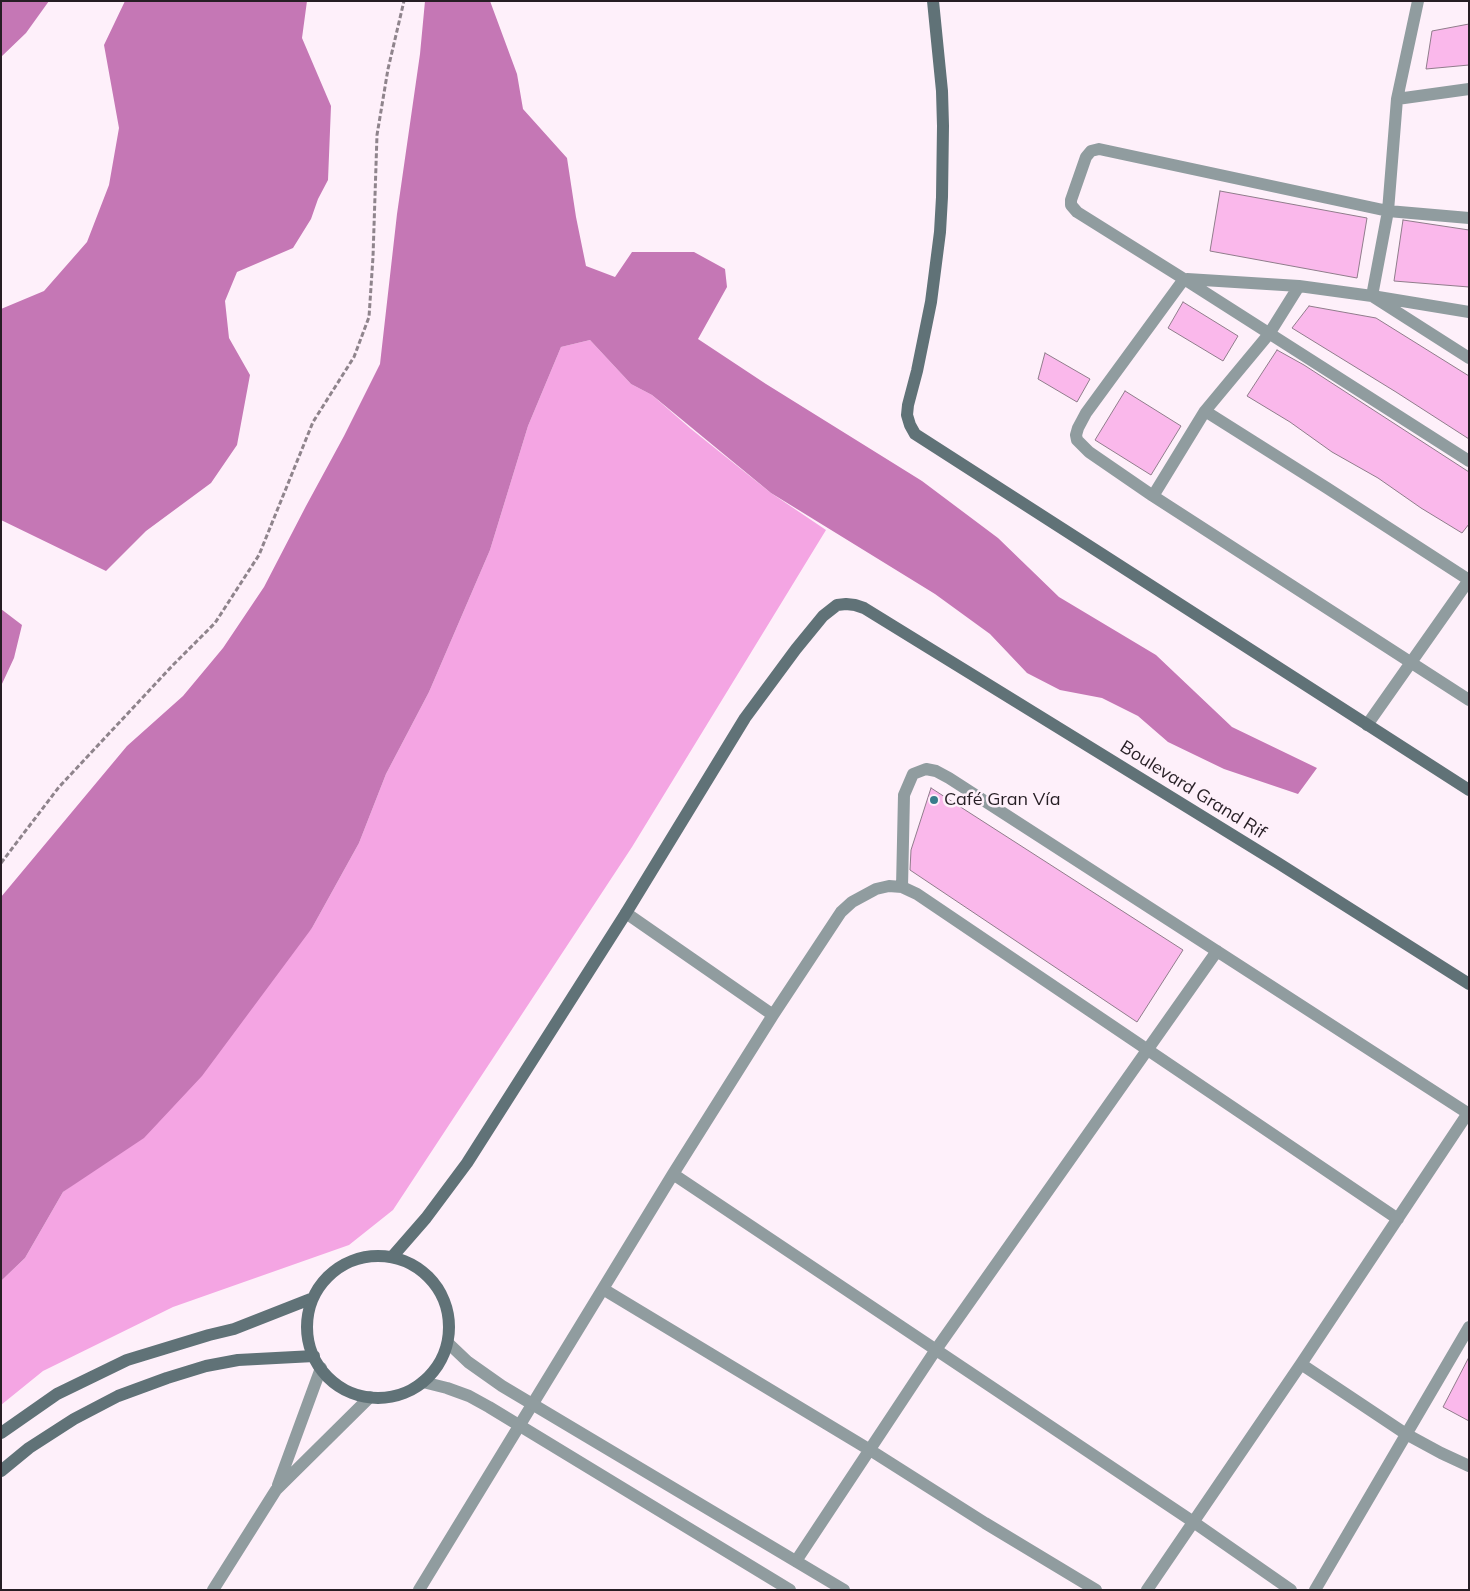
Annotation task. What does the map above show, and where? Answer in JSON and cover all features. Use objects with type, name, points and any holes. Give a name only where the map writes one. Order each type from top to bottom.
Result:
[{"type":"main road","points":[[933,1],[942,91],[942,197],[940,232],[931,302],[907,415],[910,425],[916,434],[1469,790]]},
{"type":"main road","name":"Boulevard Grand Rif","points":[[392,1257],[454,1182],[626,913],[744,718],[822,616],[837,605],[855,605],[898,629],[1278,863],[1469,984]]},
{"type":"main road","points":[[369,1256],[392,1257],[417,1267],[439,1290],[446,1306],[449,1324],[448,1342],[443,1358],[434,1371],[423,1382],[407,1392],[389,1397],[370,1397],[355,1394],[342,1388],[330,1379],[314,1356],[308,1337],[308,1317],[313,1298],[322,1282],[336,1270],[351,1261],[369,1256]]},
{"type":"main road","points":[[1,1433],[58,1394],[119,1364],[157,1350],[234,1329],[313,1298]]},
{"type":"main road","points":[[1,1471],[29,1448],[74,1419],[118,1396],[206,1366],[238,1360],[314,1356]]},
{"type":"street","points":[[1372,296],[1388,211],[1397,99],[1418,1]]},
{"type":"street","points":[[1397,99],[1469,89]]},
{"type":"street","points":[[1469,218],[1388,211],[1099,149],[1091,151],[1083,162],[1071,200],[1071,206],[1074,210],[1184,278],[1469,461]]},
{"type":"street","points":[[1184,278],[1300,286],[1469,312]]},
{"type":"street","points":[[1184,278],[1081,421],[1076,435],[1077,440],[1088,452],[1153,496],[1410,664],[1469,700]]},
{"type":"street","points":[[1153,496],[1205,411],[1269,334],[1300,286]]},
{"type":"street","points":[[1372,296],[1469,358]]},
{"type":"street","points":[[1205,411],[1469,580],[1368,725]]},
{"type":"street","points":[[902,887],[904,795],[913,774],[926,769],[936,771],[1468,1114],[1147,1590]]},
{"type":"street","points":[[419,1590],[673,1174],[773,1015],[842,912],[852,902],[876,889],[889,886],[902,887],[917,894],[1398,1219]]},
{"type":"street","points":[[626,913],[773,1015]]},
{"type":"street","points":[[796,1561],[935,1351],[1217,951]]},
{"type":"street","points":[[673,1174],[935,1351],[1192,1521],[1291,1590]]},
{"type":"street","points":[[603,1289],[870,1450],[1096,1590]]},
{"type":"street","points":[[1314,1590],[1469,1327]]},
{"type":"street","points":[[448,1342],[468,1362],[502,1386],[844,1590]]},
{"type":"street","points":[[1301,1364],[1406,1434],[1440,1453],[1469,1466]]},
{"type":"street","points":[[213,1590],[276,1490],[321,1368]]},
{"type":"street","points":[[423,1382],[469,1396],[790,1590]]},
{"type":"street","points":[[276,1490],[370,1397]]},
{"type":"path","points":[[1,862],[59,787],[215,623],[259,555],[313,422],[354,357],[369,317],[377,135],[388,69],[404,1]]},
{"type":"shaded area","points":[[1,1],[49,1],[26,33],[1,57]]},
{"type":"shaded area","points":[[125,1],[307,1],[302,38],[331,106],[328,180],[318,199],[311,219],[293,248],[237,272],[225,301],[229,338],[250,375],[237,445],[211,483],[146,531],[106,571],[1,520],[1,309],[44,291],[87,242],[109,185],[119,128],[104,45]]},
{"type":"shaded area","points":[[425,1],[490,1],[517,74],[523,109],[567,158],[586,266],[615,277],[632,252],[694,252],[725,269],[727,287],[698,339],[766,384],[922,481],[998,538],[1059,597],[1156,655],[1232,727],[1317,768],[1298,794],[1224,769],[1168,742],[1138,716],[1102,698],[1060,690],[1027,673],[990,634],[935,594],[771,493],[652,395],[631,384],[590,340],[561,347],[528,426],[490,550],[429,692],[386,774],[359,843],[312,928],[202,1076],[144,1138],[63,1192],[25,1258],[1,1281],[1,897],[127,746],[183,696],[223,648],[264,587],[380,364],[397,214],[420,54]]},
{"type":"shaded area","points":[[590,340],[631,384],[652,395],[771,493],[826,530],[632,847],[393,1210],[349,1245],[173,1307],[43,1371],[1,1405],[1,1281],[25,1258],[63,1192],[86,1175],[312,928],[359,843],[386,774],[429,692],[490,550],[528,426],[561,347]]},
{"type":"shaded area","points":[[1,609],[22,625],[14,658],[1,686]]},
{"type":"building","points":[[1469,24],[1469,65],[1426,69],[1432,31]]},
{"type":"building","points":[[1220,191],[1367,218],[1357,278],[1210,251]]},
{"type":"building","points":[[1403,220],[1469,230],[1469,287],[1394,281]]},
{"type":"building","points":[[1183,302],[1238,336],[1223,361],[1168,328]]},
{"type":"building","points":[[1309,306],[1376,318],[1469,376],[1469,439],[1292,328]]},
{"type":"building","points":[[1277,350],[1304,365],[1469,472],[1469,524],[1462,533],[1421,508],[1378,478],[1332,452],[1290,422],[1247,396]]},
{"type":"building","points":[[1045,353],[1090,379],[1077,402],[1038,379]]},
{"type":"building","points":[[1125,391],[1181,426],[1151,475],[1095,440]]},
{"type":"building","points":[[931,788],[1183,950],[1137,1022],[910,870],[911,850]]},
{"type":"building","points":[[1469,1357],[1469,1421],[1443,1407]]},
{"type":"place","name":"Café Gran Vía","points":[[934,800]]}]
